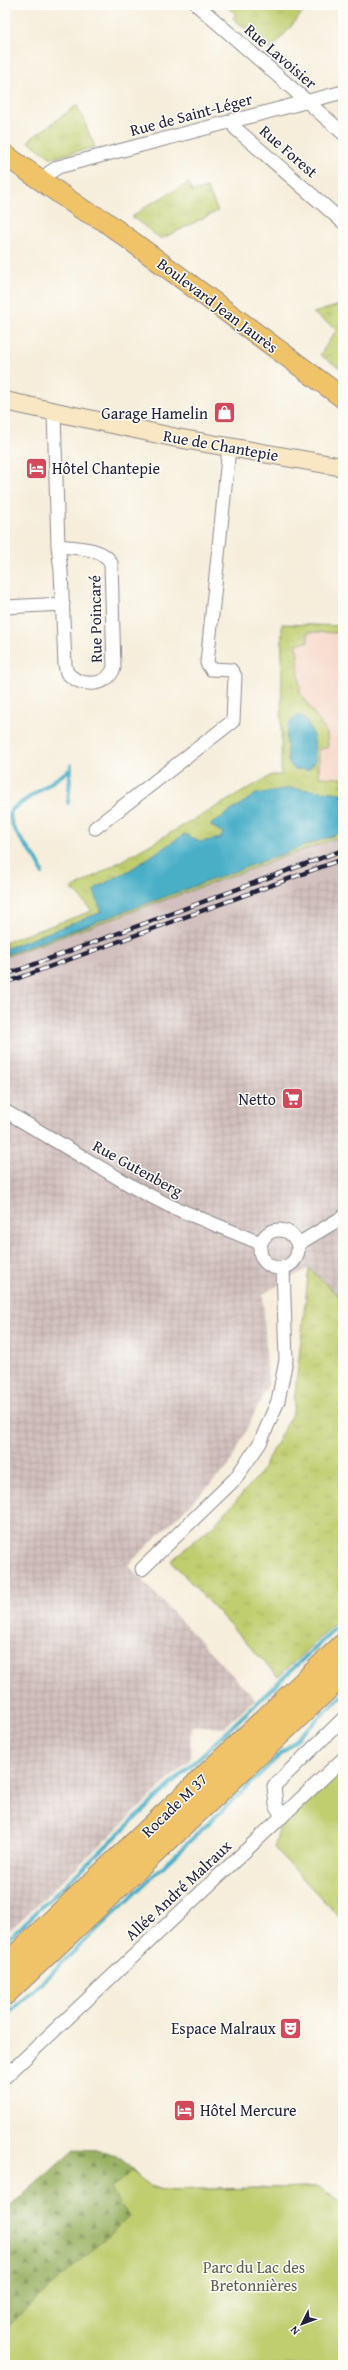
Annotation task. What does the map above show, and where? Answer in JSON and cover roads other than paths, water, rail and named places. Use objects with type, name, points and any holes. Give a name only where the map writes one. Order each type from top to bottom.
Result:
[{"type":"highway","name":"Rocade M 37","points":[[5,1966],[343,1645]]},
{"type":"highway","name":"Rocade M 37","points":[[5,1994],[343,1674]]},
{"type":"main road","name":"Boulevard Jean Jaurès","points":[[5,142],[91,203],[104,220]]},
{"type":"main road","name":"Boulevard Jean Jaurès","points":[[5,155],[84,210],[104,220],[339,395]]},
{"type":"street","name":"Rue Lavoisier","points":[[197,5],[343,133]]},
{"type":"street","name":"Rue de Saint-Léger","points":[[49,173],[58,167],[343,92]]},
{"type":"street","name":"Rue Forest","points":[[233,120],[235,128],[343,222]]},
{"type":"street","name":"Rue de Chantepie","points":[[5,401],[229,448],[343,466]]},
{"type":"street","name":"Rue Poincaré","points":[[54,412],[58,546],[67,673],[78,681],[89,684],[108,678],[114,668],[111,563],[108,558],[95,551],[58,546]]},
{"type":"street","points":[[95,828],[233,721],[235,676],[231,670],[211,669],[206,663],[229,448]]},
{"type":"street","points":[[5,607],[63,604]]},
{"type":"street","name":"Rue Gutenberg","points":[[5,1112],[135,1188],[185,1212],[260,1243]]},
{"type":"street","points":[[298,1244],[343,1217]]},
{"type":"street","points":[[279,1229],[291,1233],[298,1244],[296,1259],[283,1268],[270,1266],[261,1256],[260,1243],[268,1233],[279,1229]]},
{"type":"street","points":[[142,1569],[235,1479],[260,1443],[278,1401],[286,1360],[283,1268]]},
{"type":"street","points":[[282,1817],[276,1805],[274,1786],[343,1719]]},
{"type":"street","name":"Allée André Malraux","points":[[5,2077],[343,1759]]},
{"type":"water","points":[[296,716],[302,716],[312,732],[315,749],[315,762],[308,770],[294,769],[288,762],[287,731],[292,720]]},
{"type":"water","points":[[289,788],[343,793],[343,832],[5,955],[5,949],[102,912],[94,891],[96,888],[130,870],[185,834],[200,842],[221,838],[223,833],[210,825],[256,794]]},
{"type":"waterway","points":[[68,803],[71,765]]},
{"type":"waterway","points":[[42,874],[36,859],[13,827],[11,810],[71,769]]},
{"type":"waterway","points":[[5,1942],[343,1621]]},
{"type":"waterway","points":[[5,2017],[343,1695]]},
{"type":"railway","points":[[5,975],[343,850]]},
{"type":"railway","points":[[5,983],[343,859]]},
{"type":"place","name":"Garage Hamelin","points":[[224,413]]},
{"type":"place","name":"Hôtel Chantepie","points":[[36,468]]},
{"type":"place","name":"Netto","points":[[292,1099]]},
{"type":"place","name":"Espace Malraux","points":[[291,2028]]},
{"type":"place","name":"Hôtel Mercure","points":[[184,2110]]},
{"type":"park label","name":"Parc du Lac des Bretonnières","points":[[254,2276]]}]
